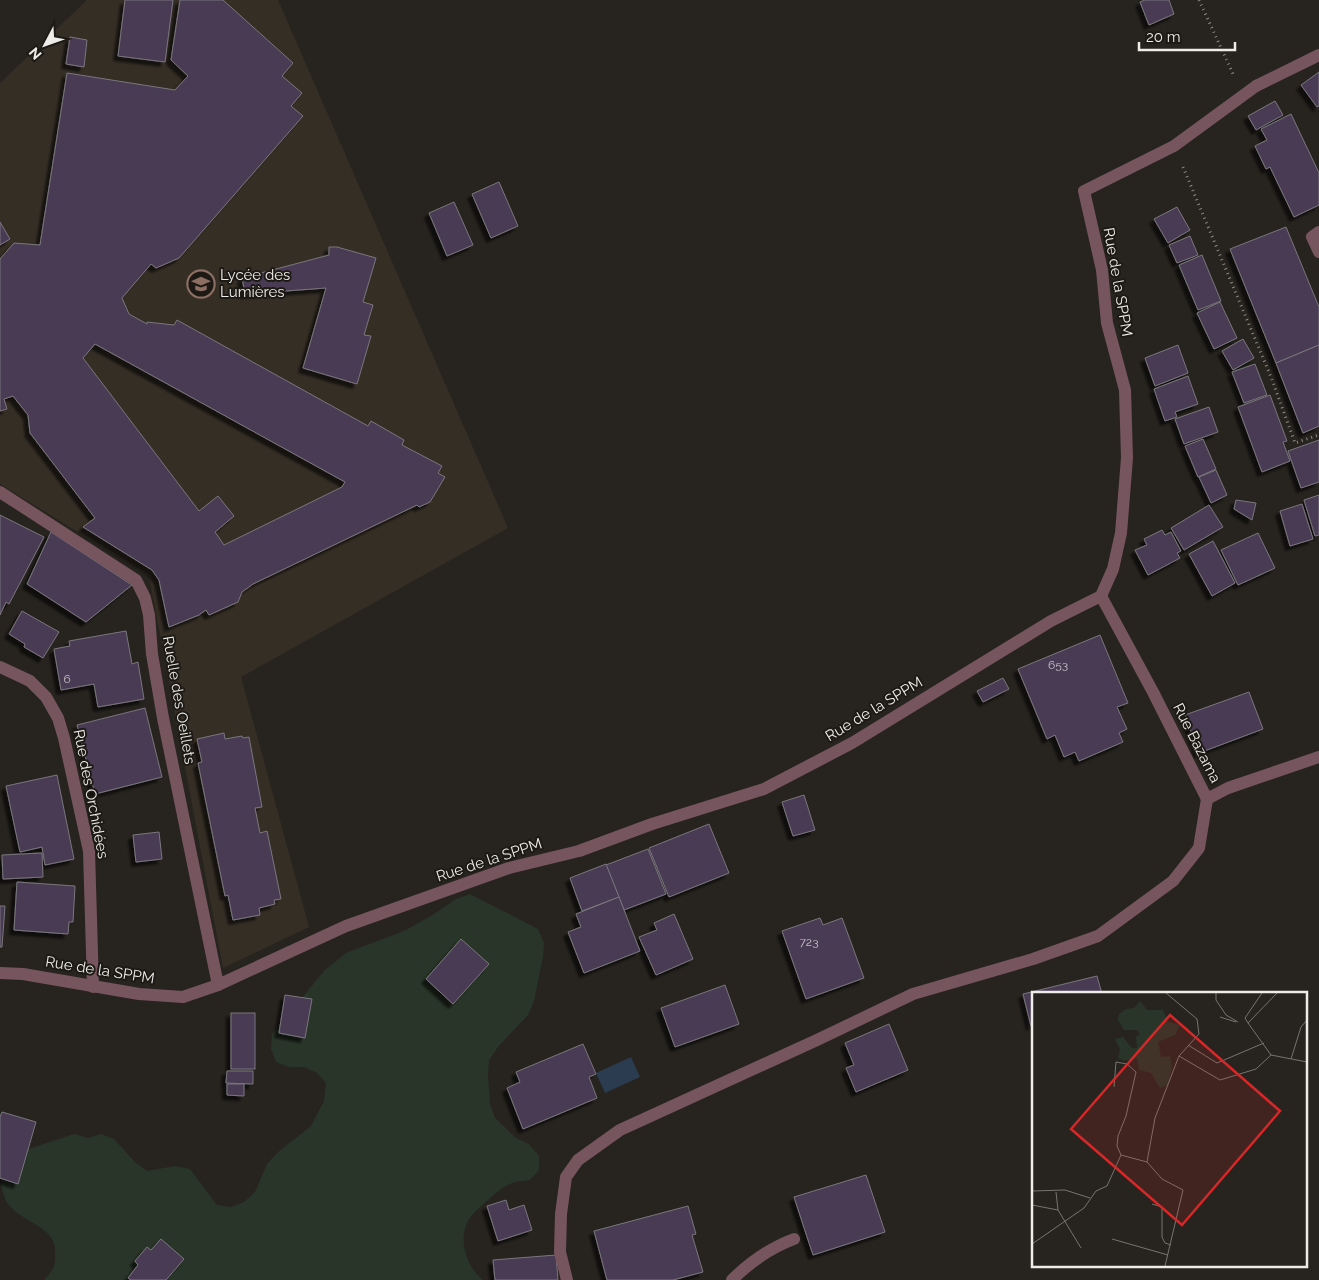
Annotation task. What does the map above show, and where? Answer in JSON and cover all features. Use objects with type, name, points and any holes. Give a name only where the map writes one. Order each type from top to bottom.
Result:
[{"type":"street","name":"Rue de la SPPM","points":[[0,973],[23,974],[139,994],[182,997],[218,985],[346,926],[508,868],[579,851],[652,824],[764,789],[852,743],[1051,621],[1100,596],[1113,569],[1121,534],[1127,458],[1126,390],[1107,324],[1102,270],[1084,191],[1174,146],[1241,95],[1319,55]]},
{"type":"street","points":[[1319,232],[1312,237],[1319,252]]},
{"type":"street","name":"Ruelle des Oeillets","points":[[0,492],[136,580],[144,598],[149,615],[152,654],[163,718],[218,985]]},
{"type":"street","name":"Rue Bazama","points":[[1100,596],[1153,692],[1206,799],[1228,788],[1319,757]]},
{"type":"street","name":"Rue des Orchidées","points":[[0,667],[30,681],[46,696],[58,718],[64,738],[89,851],[94,987]]},
{"type":"street","points":[[566,1280],[560,1252],[560,1214],[566,1177],[578,1160],[620,1130],[913,994],[1033,959],[1098,936],[1173,882],[1198,848],[1206,799]]},
{"type":"street","points":[[732,1280],[747,1266],[777,1245],[794,1239]]},
{"type":"path","points":[[1200,0],[1241,95]]},
{"type":"path","points":[[1174,146],[1272,377],[1295,443],[1319,435]]},
{"type":"shaded area","name":"Lycée des Lumières","points":[[87,0],[278,0],[508,528],[241,677],[309,927],[223,968],[149,576],[0,484],[0,83]]},
{"type":"green space","points":[[470,894],[538,929],[544,943],[534,1001],[528,1015],[498,1047],[489,1060],[488,1075],[490,1104],[495,1118],[516,1138],[529,1144],[539,1156],[539,1170],[530,1180],[507,1185],[500,1190],[472,1215],[467,1223],[464,1231],[464,1240],[467,1258],[471,1267],[483,1280],[44,1280],[52,1271],[54,1265],[54,1242],[45,1231],[19,1214],[8,1204],[2,1189],[0,1173],[19,1152],[74,1134],[88,1138],[101,1134],[114,1139],[135,1162],[147,1171],[175,1166],[190,1169],[217,1205],[231,1207],[244,1202],[255,1192],[267,1164],[277,1153],[311,1126],[324,1101],[326,1083],[317,1073],[304,1067],[289,1067],[276,1062],[271,1049],[272,1034],[324,971],[346,953],[404,931],[456,899]]},
{"type":"water","points":[[631,1057],[640,1077],[605,1093],[596,1073]]},
{"type":"building","points":[[125,0],[173,0],[165,62],[118,56]]},
{"type":"building","points":[[180,0],[223,0],[293,63],[282,76],[302,93],[291,106],[303,116],[179,258],[156,268],[151,264],[122,298],[129,314],[147,324],[147,322],[174,325],[177,320],[368,426],[371,421],[404,440],[402,445],[442,466],[438,473],[445,477],[430,502],[419,507],[417,505],[253,584],[242,592],[238,602],[209,615],[206,610],[199,615],[169,627],[159,580],[152,570],[83,527],[95,518],[30,433],[28,415],[13,396],[4,399],[7,409],[0,411],[0,259],[14,243],[40,245],[67,73],[175,90],[188,76],[171,60]],"holes":[[[95,344],[345,482],[342,487],[224,545],[215,532],[234,516],[218,496],[199,511],[83,358]]]},
{"type":"building","points":[[1145,0],[1169,0],[1174,14],[1149,25],[1140,2]]},
{"type":"building","points":[[70,37],[87,40],[84,67],[66,64]]},
{"type":"building","points":[[1319,72],[1319,106],[1317,107],[1301,85]]},
{"type":"building","points":[[1275,101],[1283,115],[1256,130],[1248,116]]},
{"type":"building","points":[[1291,114],[1319,173],[1319,205],[1294,217],[1270,167],[1266,169],[1255,146],[1267,140],[1261,129]]},
{"type":"building","points":[[499,182],[518,226],[491,238],[472,194]]},
{"type":"building","points":[[454,202],[473,245],[447,256],[429,213]]},
{"type":"building","points":[[1177,207],[1190,230],[1168,243],[1154,219]]},
{"type":"building","points":[[0,222],[10,239],[0,245]]},
{"type":"building","points":[[1286,227],[1319,307],[1319,345],[1276,363],[1230,249]]},
{"type":"building","points":[[1190,236],[1198,255],[1177,263],[1169,245]]},
{"type":"building","points":[[329,247],[337,247],[376,258],[363,302],[373,305],[364,335],[371,336],[357,384],[303,368],[326,288],[245,294],[242,278],[329,255]]},
{"type":"building","points":[[1202,255],[1221,301],[1198,310],[1179,265]]},
{"type":"building","points":[[1220,302],[1237,338],[1214,349],[1197,313]]},
{"type":"building","points":[[1243,339],[1254,358],[1233,370],[1222,351]]},
{"type":"building","points":[[1178,345],[1188,373],[1155,386],[1145,358]]},
{"type":"building","points":[[1319,345],[1319,426],[1303,433],[1276,363]]},
{"type":"building","points":[[1255,364],[1267,395],[1244,403],[1232,372]]},
{"type":"building","points":[[1188,376],[1198,404],[1175,412],[1177,417],[1165,421],[1154,389]]},
{"type":"building","points":[[1270,395],[1287,441],[1283,442],[1290,461],[1262,472],[1238,407]]},
{"type":"building","points":[[1209,407],[1218,432],[1184,444],[1175,419]]},
{"type":"building","points":[[1203,439],[1216,469],[1198,477],[1185,446]]},
{"type":"building","points":[[1319,440],[1319,482],[1301,488],[1288,451]]},
{"type":"building","points":[[1216,470],[1227,495],[1211,503],[1199,477]]},
{"type":"building","points":[[1319,495],[1319,535],[1315,536],[1304,500]]},
{"type":"building","points":[[1236,500],[1256,503],[1252,520],[1234,509]]},
{"type":"building","points":[[1302,504],[1313,539],[1290,546],[1280,511]]},
{"type":"building","points":[[1209,505],[1223,527],[1184,550],[1171,528]]},
{"type":"building","points":[[0,515],[44,537],[9,604],[6,602],[0,615]]},
{"type":"building","points":[[1162,530],[1165,535],[1171,532],[1181,551],[1177,553],[1180,558],[1148,575],[1135,550],[1147,545],[1144,539]]},
{"type":"building","points":[[51,532],[132,585],[86,622],[27,584]]},
{"type":"building","points":[[1258,533],[1275,568],[1238,585],[1221,550]]},
{"type":"building","points":[[1213,541],[1235,583],[1212,596],[1189,554]]},
{"type":"building","points":[[22,611],[59,632],[43,658],[24,647],[25,644],[9,634]]},
{"type":"building","points":[[126,631],[132,664],[138,662],[144,699],[98,707],[94,684],[61,690],[54,649],[70,646],[69,641]]},
{"type":"building","points":[[1100,635],[1128,703],[1117,707],[1127,729],[1119,733],[1123,742],[1079,761],[1075,752],[1064,757],[1055,735],[1047,739],[1018,669]]},
{"type":"building","points":[[1003,678],[1009,689],[983,702],[977,691]]},
{"type":"building","points":[[1249,692],[1263,729],[1199,753],[1185,715]]},
{"type":"building","points":[[145,708],[162,777],[95,794],[77,725]]},
{"type":"building","points":[[224,733],[225,739],[242,736],[243,738],[249,737],[262,807],[255,808],[260,833],[267,831],[281,899],[274,900],[275,904],[259,908],[260,915],[233,920],[228,895],[225,896],[198,763],[202,762],[197,739]]},
{"type":"building","points":[[57,775],[74,859],[45,865],[42,847],[20,852],[6,786]]},
{"type":"building","points":[[804,795],[815,830],[793,836],[782,802]]},
{"type":"building","points":[[709,824],[729,873],[669,897],[649,848]]},
{"type":"building","points":[[159,832],[162,859],[136,862],[133,835]]},
{"type":"building","points":[[648,849],[666,894],[624,910],[606,865]]},
{"type":"building","points":[[42,853],[43,877],[3,879],[2,855]]},
{"type":"building","points":[[606,864],[619,897],[582,911],[570,878]]},
{"type":"building","points":[[17,882],[75,886],[73,922],[69,922],[68,934],[14,930]]},
{"type":"building","points":[[619,897],[640,951],[584,973],[568,932],[581,927],[576,914]]},
{"type":"building","points":[[0,906],[5,906],[2,947],[0,947]]},
{"type":"building","points":[[674,914],[693,959],[656,975],[639,937],[657,930],[654,923]]},
{"type":"building","points":[[820,918],[823,925],[842,918],[864,978],[806,999],[782,931]]},
{"type":"building","points":[[461,939],[489,964],[453,1004],[426,979]]},
{"type":"building","points":[[1097,976],[1101,992],[1032,992],[1031,1026],[1023,994]]},
{"type":"building","points":[[725,985],[739,1024],[675,1047],[661,1008]]},
{"type":"building","points":[[285,995],[312,999],[305,1038],[279,1033]]},
{"type":"building","points":[[231,1013],[255,1013],[255,1069],[231,1069]]},
{"type":"building","points":[[889,1024],[908,1070],[856,1092],[846,1068],[854,1065],[845,1043]]},
{"type":"building","points":[[583,1044],[596,1074],[589,1077],[597,1098],[523,1129],[507,1088],[520,1082],[516,1072]]},
{"type":"building","points":[[227,1071],[253,1071],[253,1084],[226,1083]]},
{"type":"building","points":[[227,1084],[244,1084],[244,1096],[227,1095]]},
{"type":"building","points":[[2,1112],[36,1122],[18,1184],[0,1178],[0,1117]]},
{"type":"building","points":[[866,1175],[885,1232],[813,1255],[794,1197]]},
{"type":"building","points":[[506,1200],[509,1210],[524,1205],[532,1230],[498,1241],[487,1206]]},
{"type":"building","points":[[688,1206],[696,1234],[692,1235],[703,1272],[673,1280],[607,1280],[594,1231]]},
{"type":"building","points":[[161,1239],[184,1259],[166,1280],[131,1280],[128,1278],[138,1265],[135,1261],[147,1247],[151,1250]]},
{"type":"building","points":[[556,1255],[558,1280],[495,1280],[493,1260]]},
{"type":"place","name":"Lycée des Lumières","points":[[201,284]]}]
